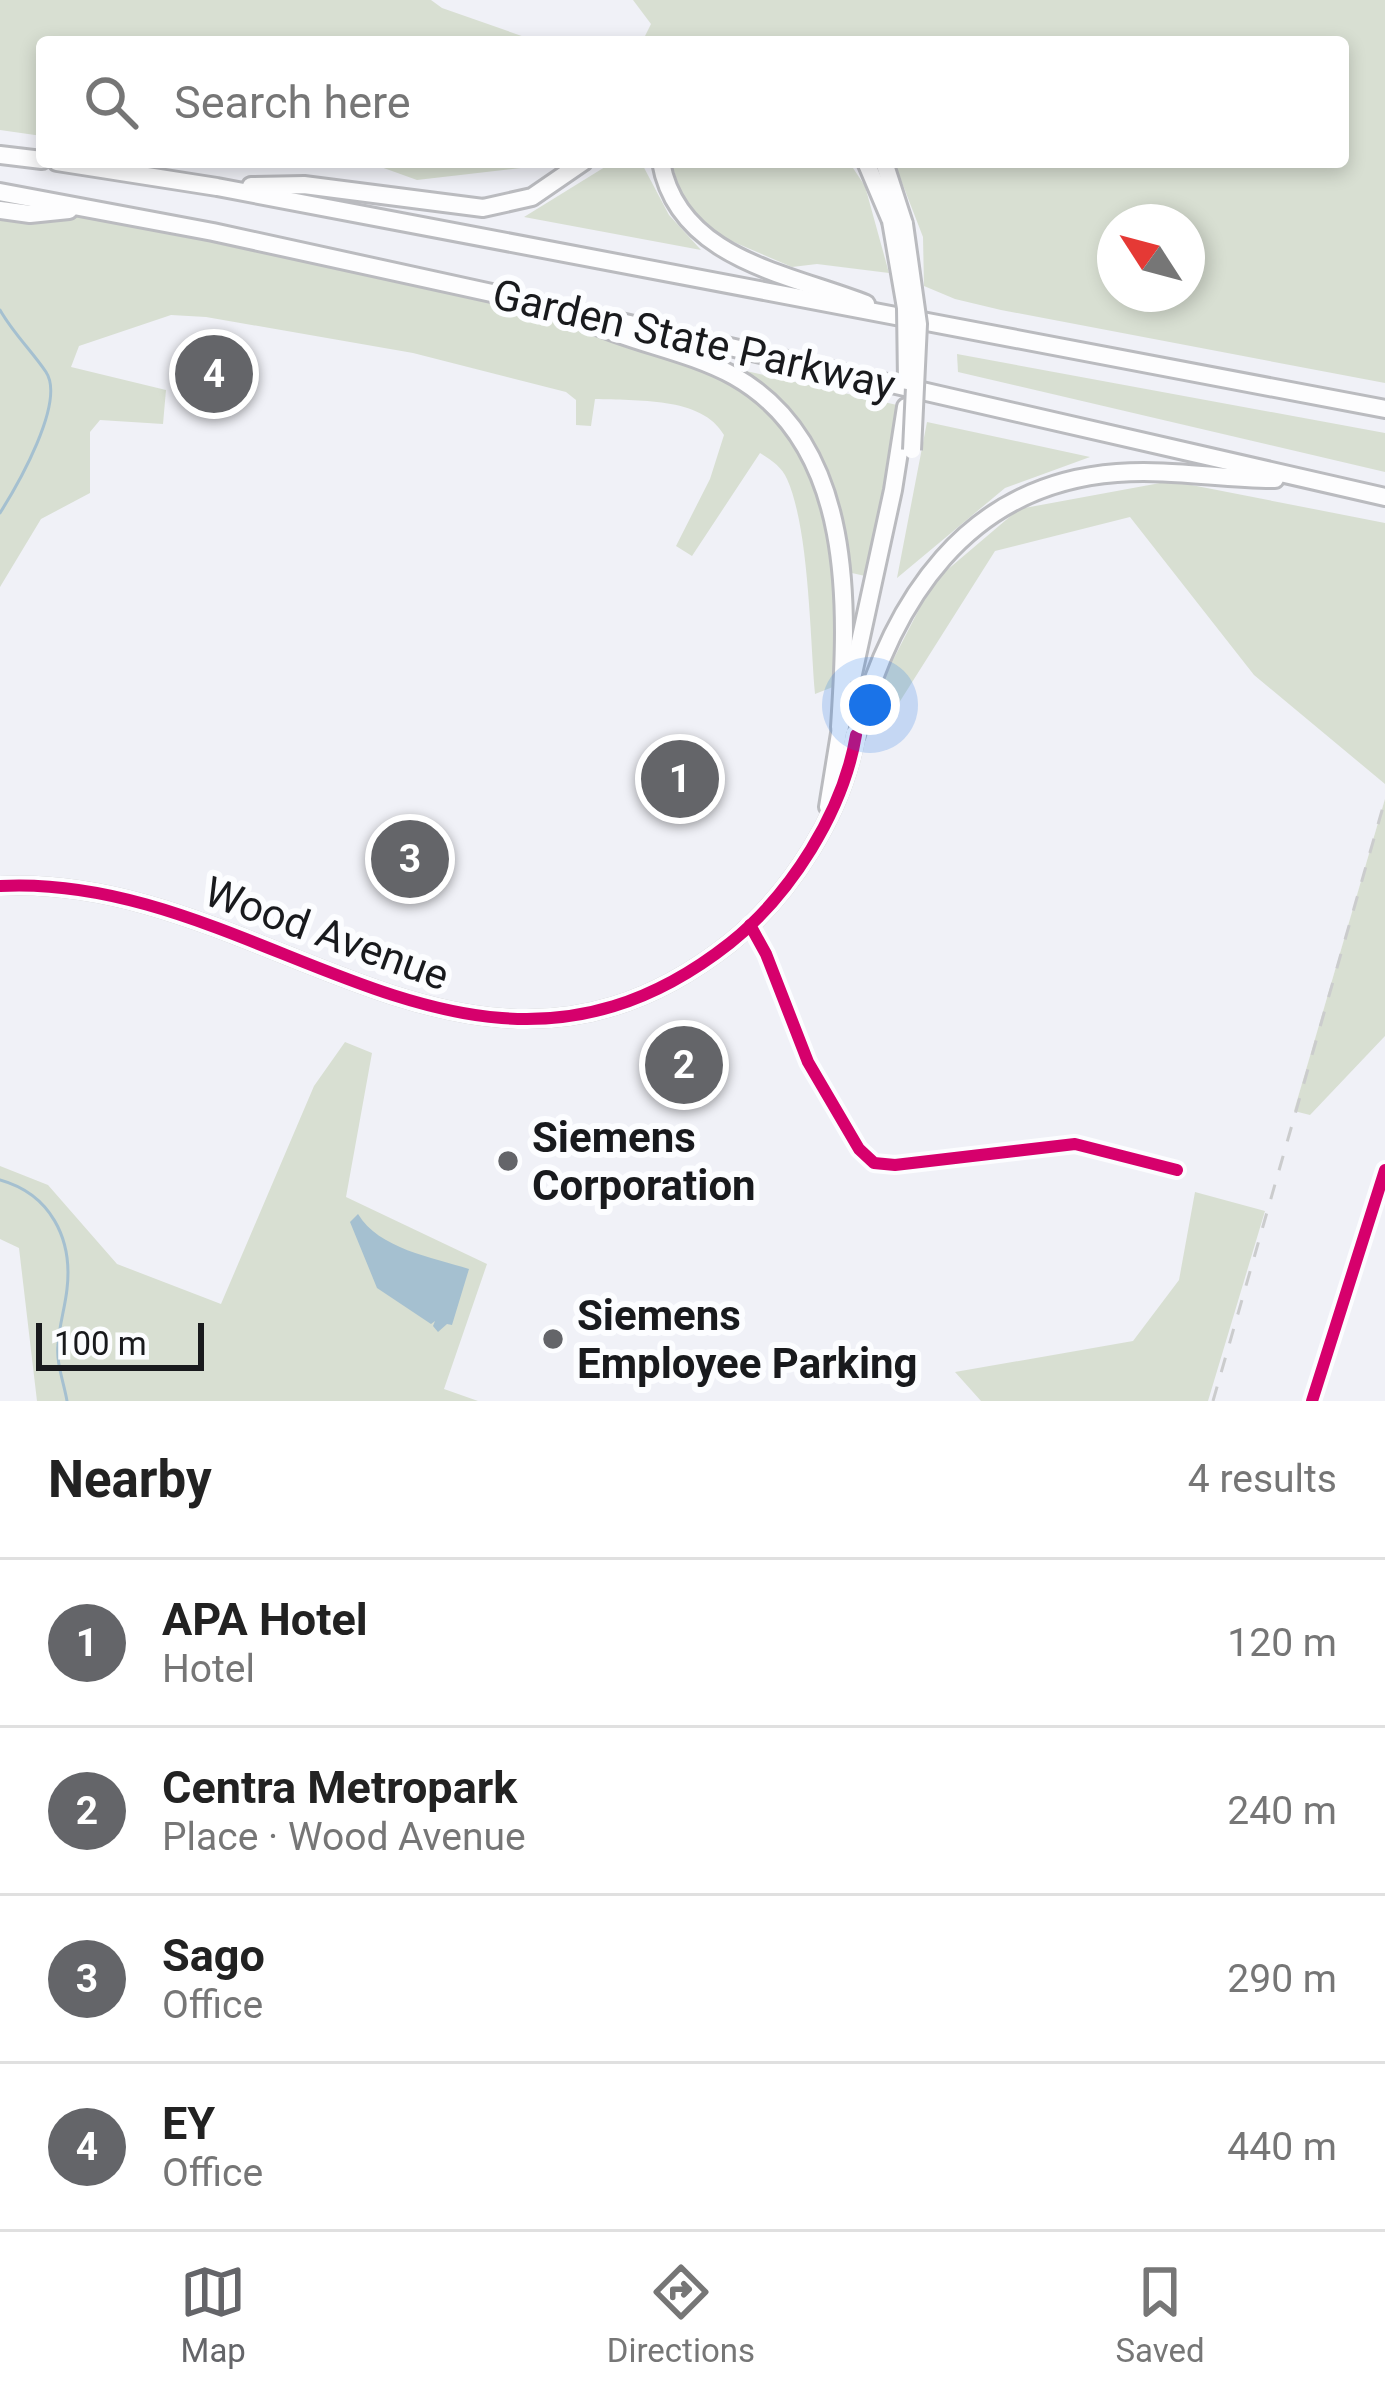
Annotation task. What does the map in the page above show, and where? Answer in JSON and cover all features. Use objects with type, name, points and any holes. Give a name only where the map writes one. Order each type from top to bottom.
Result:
[{"type":"highway","points":[[0,155],[36,159]]},
{"type":"highway","name":"Garden State Parkway","points":[[95,168],[217,187],[1385,409]]},
{"type":"highway","points":[[217,187],[304,185],[483,208],[532,197],[575,168]]},
{"type":"highway","points":[[662,168],[681,209],[722,247],[774,274],[823,287],[900,318]]},
{"type":"highway","points":[[869,168],[898,222]]},
{"type":"highway","points":[[848,731],[866,666],[907,449],[907,324],[898,222],[885,168]]},
{"type":"highway","name":"Garden State Parkway","points":[[0,192],[550,306],[1385,497]]},
{"type":"highway","points":[[0,210],[29,214],[94,208]]},
{"type":"highway","points":[[550,306],[632,342],[718,368],[764,397],[796,430],[823,489],[842,570],[848,731]]},
{"type":"highway","points":[[848,731],[877,663],[917,590],[958,542],[997,512],[1051,486],[1092,475],[1153,472],[1226,479],[1302,478]]},
{"type":"street","name":"Wood Avenue","points":[[0,886],[64,886],[128,898],[418,1004],[495,1019],[563,1016],[642,994],[696,968],[750,926],[798,868],[826,818],[848,772],[848,731]]},
{"type":"street","points":[[750,926],[766,954],[808,1063],[870,1160],[895,1166],[1075,1144],[1177,1170]]},
{"type":"street","points":[[1312,1401],[1385,1170]]},
{"type":"shaded area","points":[[0,0],[431,0],[522,36],[36,36],[36,135],[0,130]]},
{"type":"shaded area","points":[[633,0],[1385,0],[1385,383],[1001,310],[924,286],[923,237],[896,168],[1349,168],[1349,36],[645,36],[651,24]]},
{"type":"shaded area","points":[[384,168],[520,168],[417,180]]},
{"type":"shaded area","points":[[603,168],[644,168],[669,215],[701,250],[524,217]]},
{"type":"shaded area","points":[[673,168],[853,168],[865,186],[889,273],[817,264],[792,267],[722,237],[685,204]]},
{"type":"shaded area","points":[[94,208],[551,306],[738,378],[746,371],[906,407],[874,578],[843,571],[843,683],[815,694],[800,525],[787,479],[776,464],[760,453],[692,556],[676,546],[710,479],[724,435],[700,413],[666,403],[595,399],[591,426],[576,425],[576,400],[566,392],[413,353],[206,317],[171,315],[79,346],[71,367],[166,390],[163,424],[100,420],[90,432],[90,493],[41,519],[0,587],[0,210]]},
{"type":"shaded area","points":[[957,354],[1385,433],[1385,472],[958,372]]},
{"type":"shaded area","points":[[927,422],[1090,457],[1005,488],[897,578]]},
{"type":"shaded area","points":[[1171,481],[1385,523],[1385,784],[1254,675],[1130,517],[995,551],[897,706],[875,695],[933,582],[1019,509]]},
{"type":"shaded area","points":[[1385,799],[1385,1036],[1310,1115],[1294,1111]]},
{"type":"shaded area","points":[[345,1042],[372,1053],[346,1197],[487,1264],[444,1389],[478,1401],[37,1401],[19,1248],[0,1239],[0,1166],[48,1185],[117,1264],[221,1304],[314,1086]]},
{"type":"shaded area","points":[[1195,1192],[1265,1211],[1208,1401],[981,1401],[955,1372],[1133,1341],[1179,1280]]},
{"type":"water","points":[[358,1214],[393,1244],[469,1269],[452,1325],[438,1332],[435,1321],[431,1324],[377,1288],[350,1222]]},
{"type":"waterway","points":[[0,310],[46,372],[50,386],[50,403],[37,444],[0,513]]},
{"type":"waterway","points":[[0,1180],[45,1207],[62,1236],[68,1270],[58,1352],[67,1401]]},
{"type":"railway","points":[[1213,1401],[1385,800]]},
{"type":"cycle path","points":[[0,886],[96,893],[189,918],[366,986],[454,1011],[543,1019],[635,999],[730,943],[774,901],[811,849],[839,793],[856,735]]},
{"type":"cycle path","points":[[750,925],[808,1062],[859,1149],[874,1163],[895,1165],[1075,1144],[1177,1170]]},
{"type":"cycle path","points":[[1312,1401],[1385,1170]]},
{"type":"place","name":"EY","points":[[214,374]]},
{"type":"place","name":"APA Hotel","points":[[680,779]]},
{"type":"place","name":"Sago","points":[[410,859]]},
{"type":"place","name":"Centra Metropark","points":[[684,1065]]},
{"type":"place","name":"Siemens Corporation","points":[[508,1161]]},
{"type":"place","name":"Siemens Employee Parking","points":[[553,1339]]}]
